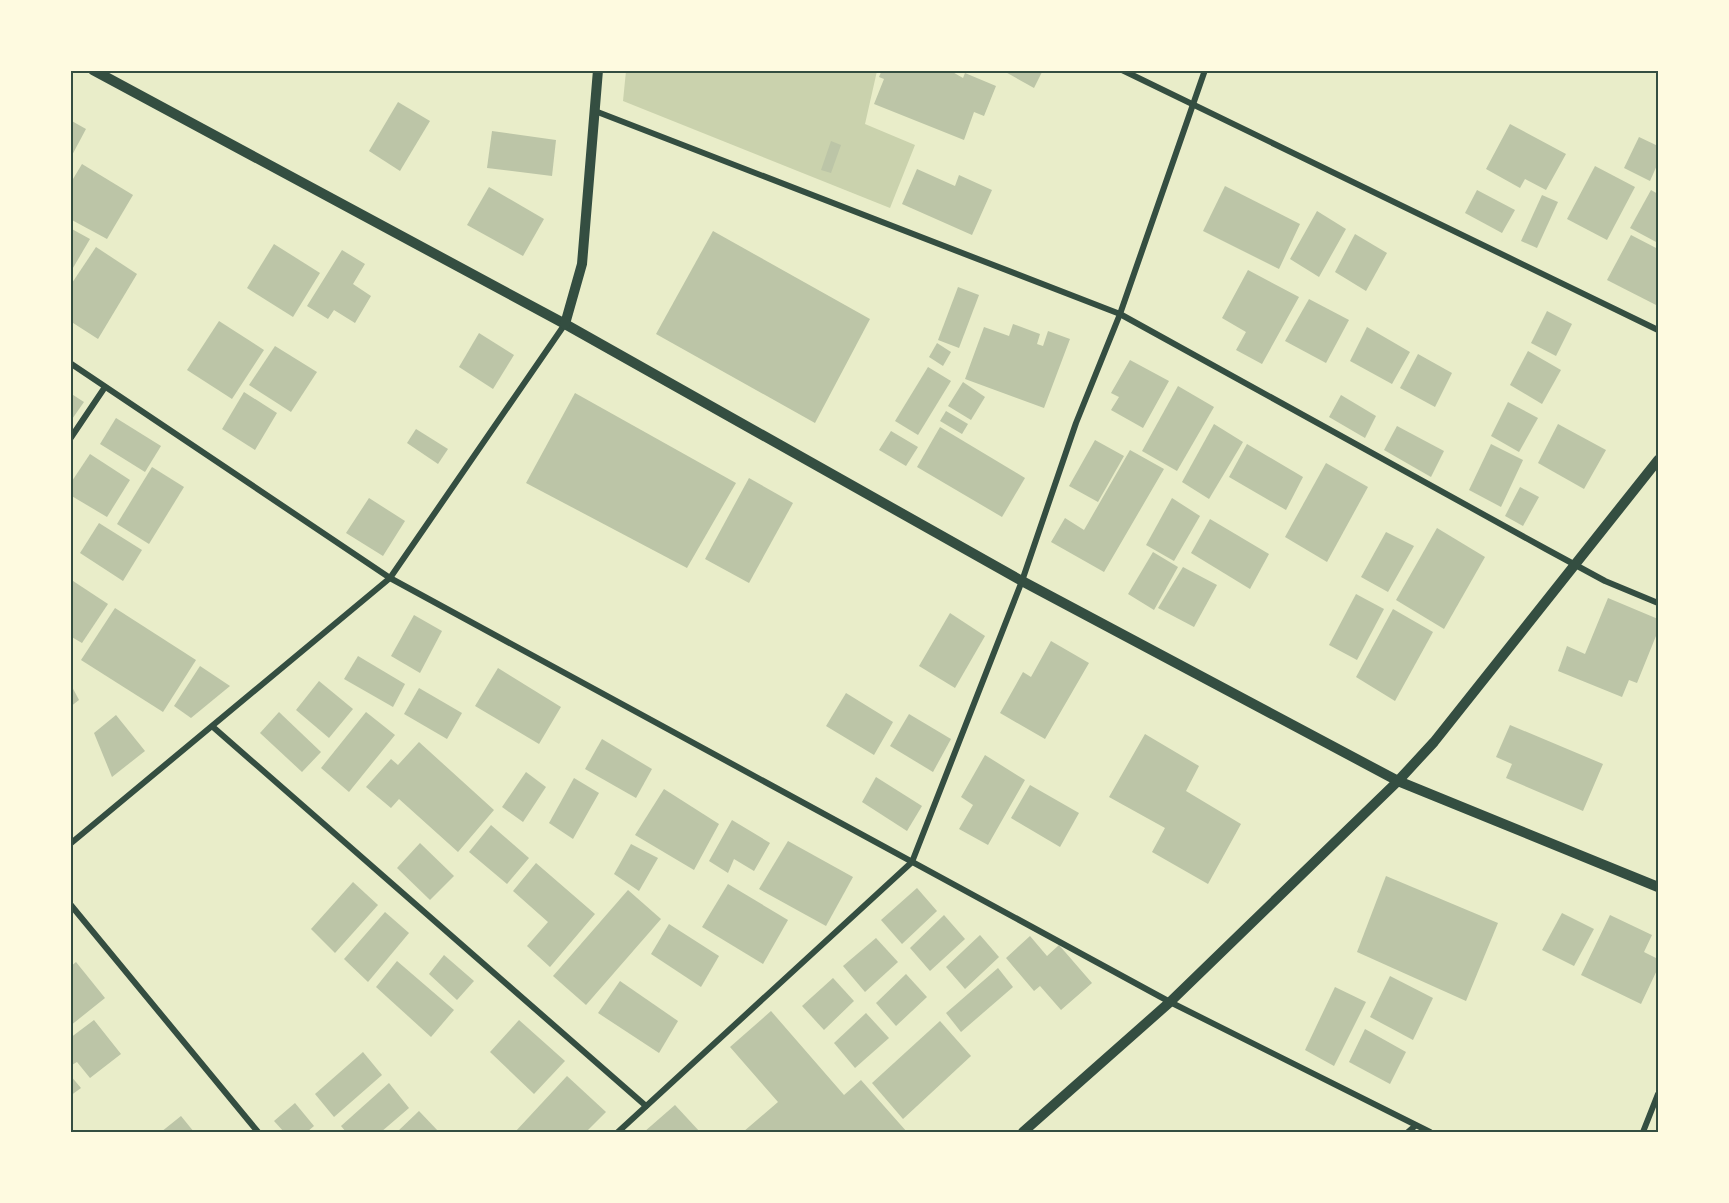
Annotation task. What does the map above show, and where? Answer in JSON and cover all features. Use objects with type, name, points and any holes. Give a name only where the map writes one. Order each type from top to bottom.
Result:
[{"type":"street","points":[[93,70],[565,324],[1022,581],[1398,781],[1659,887]]},
{"type":"street","points":[[70,844],[390,578],[565,324],[582,264],[598,70]]},
{"type":"street","points":[[1122,70],[1659,330]]},
{"type":"street","points":[[618,1132],[912,862],[1022,581],[1076,423],[1120,314],[1205,70]]},
{"type":"street","points":[[595,111],[1120,314],[1605,581],[1659,603]]},
{"type":"street","points":[[70,363],[390,578],[1170,1002],[1430,1132]]},
{"type":"street","points":[[70,439],[105,387]]},
{"type":"street","points":[[1023,1132],[1170,1002],[1398,781],[1434,742],[1574,563],[1659,460]]},
{"type":"street","points":[[213,727],[646,1106]]},
{"type":"street","points":[[70,904],[258,1132]]},
{"type":"street","points":[[1643,1132],[1659,1094]]},
{"type":"street","points":[[1408,1132],[1416,1126]]},
{"type":"green space","points":[[626,71],[877,71],[865,124],[915,145],[890,208],[623,101]]},
{"type":"building","points":[[882,70],[949,70],[963,78],[965,73],[996,86],[984,116],[974,112],[964,140],[874,104],[884,79],[879,77]]},
{"type":"building","points":[[1002,70],[1043,70],[1034,88]]},
{"type":"building","points":[[398,102],[430,121],[400,171],[369,151]]},
{"type":"building","points":[[70,120],[86,129],[70,159]]},
{"type":"building","points":[[1510,124],[1566,154],[1546,190],[1525,179],[1520,188],[1486,169]]},
{"type":"building","points":[[492,131],[556,140],[552,176],[487,168]]},
{"type":"building","points":[[1639,137],[1658,146],[1658,163],[1650,181],[1624,168]]},
{"type":"building","points":[[831,141],[841,145],[831,173],[821,170]]},
{"type":"building","points":[[82,164],[133,195],[107,239],[70,219],[70,184]]},
{"type":"building","points":[[1595,166],[1635,187],[1607,240],[1567,219]]},
{"type":"building","points":[[917,169],[955,186],[959,175],[992,190],[972,235],[902,204]]},
{"type":"building","points":[[1225,186],[1300,224],[1279,269],[1203,231]]},
{"type":"building","points":[[489,187],[544,219],[523,256],[467,225]]},
{"type":"building","points":[[1477,190],[1515,210],[1502,233],[1465,213]]},
{"type":"building","points":[[1651,190],[1658,194],[1658,243],[1630,228]]},
{"type":"building","points":[[1542,195],[1558,202],[1537,248],[1521,241]]},
{"type":"building","points":[[1317,211],[1346,229],[1319,277],[1290,259]]},
{"type":"building","points":[[70,228],[90,239],[70,273]]},
{"type":"building","points":[[713,231],[870,319],[815,423],[656,334]]},
{"type":"building","points":[[1355,234],[1387,253],[1366,291],[1335,272]]},
{"type":"building","points":[[1631,235],[1658,249],[1658,306],[1607,280]]},
{"type":"building","points":[[274,244],[320,273],[293,317],[247,288]]},
{"type":"building","points":[[96,247],[137,274],[98,339],[70,321],[70,286]]},
{"type":"building","points":[[342,250],[365,264],[353,284],[371,296],[355,323],[334,310],[328,319],[307,306]]},
{"type":"building","points":[[1248,270],[1299,297],[1262,364],[1236,350],[1246,332],[1222,318]]},
{"type":"building","points":[[958,287],[979,295],[959,348],[938,340]]},
{"type":"building","points":[[1309,299],[1349,320],[1326,363],[1285,341]]},
{"type":"building","points":[[1547,311],[1572,324],[1556,356],[1531,343]]},
{"type":"building","points":[[219,321],[264,350],[232,399],[187,370]]},
{"type":"building","points":[[1013,324],[1040,334],[1037,344],[1043,346],[1048,331],[1070,339],[1044,408],[965,379],[984,327],[1009,336]]},
{"type":"building","points":[[1367,327],[1410,352],[1392,384],[1350,361]]},
{"type":"building","points":[[479,333],[514,355],[493,389],[459,367]]},
{"type":"building","points":[[937,343],[951,352],[943,366],[929,357]]},
{"type":"building","points":[[275,346],[317,372],[291,412],[249,385]]},
{"type":"building","points":[[1528,351],[1561,370],[1542,404],[1510,385]]},
{"type":"building","points":[[1418,354],[1452,373],[1435,407],[1400,388]]},
{"type":"building","points":[[1130,360],[1169,381],[1143,428],[1111,410],[1119,397],[1111,393]]},
{"type":"building","points":[[928,367],[951,381],[918,435],[895,421]]},
{"type":"building","points":[[963,382],[985,397],[971,420],[948,406]]},
{"type":"building","points":[[1178,386],[1214,407],[1177,471],[1142,451]]},
{"type":"building","points":[[244,392],[277,413],[255,450],[222,429]]},
{"type":"building","points":[[70,393],[84,402],[70,422]]},
{"type":"building","points":[[575,393],[736,483],[687,568],[526,483]]},
{"type":"building","points":[[1341,395],[1376,416],[1365,438],[1329,417]]},
{"type":"building","points":[[1508,402],[1538,418],[1519,452],[1491,436]]},
{"type":"building","points":[[946,411],[968,424],[962,434],[940,421]]},
{"type":"building","points":[[116,418],[161,446],[145,472],[100,444]]},
{"type":"building","points":[[1214,424],[1243,442],[1209,499],[1182,482]]},
{"type":"building","points":[[1558,424],[1606,450],[1584,489],[1538,463]]},
{"type":"building","points":[[1397,426],[1444,451],[1431,477],[1384,450]]},
{"type":"building","points":[[940,427],[1025,478],[1002,517],[917,467]]},
{"type":"building","points":[[416,429],[448,449],[438,464],[407,443]]},
{"type":"building","points":[[891,431],[918,447],[906,466],[879,450]]},
{"type":"building","points":[[1095,440],[1124,456],[1098,502],[1069,486]]},
{"type":"building","points":[[1247,444],[1303,477],[1286,510],[1229,477]]},
{"type":"building","points":[[1491,444],[1523,460],[1501,507],[1469,490]]},
{"type":"building","points":[[1130,450],[1164,469],[1104,572],[1051,542],[1065,518],[1084,530]]},
{"type":"building","points":[[90,454],[130,480],[107,517],[70,495],[70,484]]},
{"type":"building","points":[[1326,463],[1368,487],[1327,562],[1285,537]]},
{"type":"building","points":[[152,467],[184,487],[149,544],[117,524]]},
{"type":"building","points":[[749,478],[793,503],[749,583],[705,559]]},
{"type":"building","points":[[1520,487],[1539,497],[1523,526],[1505,516]]},
{"type":"building","points":[[369,498],[405,521],[383,556],[346,533]]},
{"type":"building","points":[[1172,498],[1200,516],[1174,561],[1146,545]]},
{"type":"building","points":[[1210,519],[1269,554],[1250,589],[1191,553]]},
{"type":"building","points":[[99,523],[142,550],[123,581],[80,553]]},
{"type":"building","points":[[1437,528],[1485,557],[1444,629],[1396,600]]},
{"type":"building","points":[[1386,532],[1414,546],[1388,592],[1361,577]]},
{"type":"building","points":[[1153,552],[1178,567],[1154,610],[1128,594]]},
{"type":"building","points":[[1183,567],[1217,585],[1194,627],[1158,608]]},
{"type":"building","points":[[70,579],[108,604],[82,643],[70,636]]},
{"type":"building","points":[[1356,594],[1384,609],[1357,660],[1329,645]]},
{"type":"building","points":[[1608,598],[1658,619],[1658,631],[1637,683],[1629,680],[1622,697],[1558,671],[1567,646],[1585,654]]},
{"type":"building","points":[[115,608],[196,660],[163,712],[81,660]]},
{"type":"building","points":[[1393,609],[1433,632],[1395,701],[1356,677]]},
{"type":"building","points":[[950,613],[985,636],[955,688],[919,666]]},
{"type":"building","points":[[414,615],[442,631],[420,673],[391,656]]},
{"type":"building","points":[[1051,641],[1089,663],[1045,739],[1000,713],[1023,672],[1031,677]]},
{"type":"building","points":[[358,656],[405,684],[393,707],[344,679]]},
{"type":"building","points":[[200,666],[230,686],[191,718],[174,706]]},
{"type":"building","points":[[498,668],[561,707],[539,744],[475,706]]},
{"type":"building","points":[[319,681],[353,709],[329,738],[296,710]]},
{"type":"building","points":[[70,683],[79,700],[70,707]]},
{"type":"building","points":[[419,688],[462,713],[447,739],[404,714]]},
{"type":"building","points":[[846,693],[893,722],[874,755],[826,726]]},
{"type":"building","points":[[279,712],[321,752],[302,772],[260,733]]},
{"type":"building","points":[[366,712],[395,735],[349,792],[321,768]]},
{"type":"building","points":[[909,714],[951,739],[933,772],[890,746]]},
{"type":"building","points":[[116,715],[145,751],[112,777],[94,733]]},
{"type":"building","points":[[1510,725],[1603,764],[1583,811],[1506,778],[1512,764],[1496,757]]},
{"type":"building","points":[[1145,734],[1199,766],[1186,791],[1241,824],[1208,884],[1152,852],[1165,828],[1109,797]]},
{"type":"building","points":[[602,739],[652,769],[636,798],[585,769]]},
{"type":"building","points":[[419,742],[494,810],[458,852],[399,799],[391,808],[366,787],[391,759],[398,765]]},
{"type":"building","points":[[985,755],[1025,780],[988,845],[959,829],[973,805],[961,797]]},
{"type":"building","points":[[526,772],[546,787],[523,822],[502,807]]},
{"type":"building","points":[[876,777],[922,806],[907,831],[862,802]]},
{"type":"building","points":[[574,778],[599,793],[573,839],[549,823]]},
{"type":"building","points":[[1030,785],[1079,813],[1060,847],[1011,818]]},
{"type":"building","points":[[664,789],[719,824],[694,870],[635,835]]},
{"type":"building","points":[[732,820],[770,843],[754,871],[734,859],[728,873],[709,861]]},
{"type":"building","points":[[491,825],[529,858],[507,884],[469,852]]},
{"type":"building","points":[[788,841],[853,877],[826,926],[759,889]]},
{"type":"building","points":[[420,843],[454,876],[430,900],[397,868]]},
{"type":"building","points":[[631,844],[658,858],[639,891],[614,874]]},
{"type":"building","points":[[536,863],[595,914],[550,967],[527,946],[548,922],[513,891]]},
{"type":"building","points":[[1386,876],[1498,923],[1466,1001],[1357,952]]},
{"type":"building","points":[[353,882],[378,905],[335,953],[311,929]]},
{"type":"building","points":[[728,884],[788,920],[763,964],[702,927]]},
{"type":"building","points":[[917,888],[937,911],[902,944],[881,920]]},
{"type":"building","points":[[628,890],[661,919],[586,1005],[553,976]]},
{"type":"building","points":[[385,912],[409,933],[368,982],[344,959]]},
{"type":"building","points":[[1562,913],[1594,929],[1574,966],[1542,950]]},
{"type":"building","points":[[944,915],[965,939],[930,971],[910,948]]},
{"type":"building","points":[[1610,915],[1652,935],[1644,952],[1658,959],[1658,968],[1641,1004],[1581,975]]},
{"type":"building","points":[[669,924],[719,956],[701,987],[651,954]]},
{"type":"building","points":[[980,935],[999,957],[965,989],[946,967]]},
{"type":"building","points":[[1030,936],[1047,956],[1059,945],[1092,983],[1061,1010],[1040,986],[1034,991],[1006,958]]},
{"type":"building","points":[[876,938],[898,962],[865,992],[843,966]]},
{"type":"building","points":[[444,955],[474,981],[457,1000],[429,974]]},
{"type":"building","points":[[397,961],[454,1010],[431,1037],[376,987]]},
{"type":"building","points":[[76,962],[105,998],[70,1026],[70,967]]},
{"type":"building","points":[[998,968],[1013,987],[961,1032],[946,1013]]},
{"type":"building","points":[[906,974],[927,997],[896,1026],[876,1003]]},
{"type":"building","points":[[1390,976],[1433,998],[1413,1040],[1370,1017]]},
{"type":"building","points":[[833,978],[854,1001],[824,1030],[802,1006]]},
{"type":"building","points":[[620,981],[678,1021],[659,1053],[598,1013]]},
{"type":"building","points":[[1335,987],[1366,1002],[1334,1066],[1305,1050]]},
{"type":"building","points":[[771,1011],[844,1095],[861,1080],[907,1132],[743,1132],[778,1102],[730,1047]]},
{"type":"building","points":[[866,1013],[889,1038],[855,1068],[834,1043]]},
{"type":"building","points":[[94,1020],[121,1054],[90,1078],[77,1062],[70,1066],[70,1038]]},
{"type":"building","points":[[519,1020],[565,1061],[534,1094],[490,1052]]},
{"type":"building","points":[[940,1021],[971,1056],[903,1119],[872,1083]]},
{"type":"building","points":[[1365,1029],[1406,1052],[1390,1084],[1349,1062]]},
{"type":"building","points":[[363,1052],[382,1075],[334,1117],[315,1094]]},
{"type":"building","points":[[70,1075],[81,1088],[70,1096]]},
{"type":"building","points":[[567,1076],[606,1112],[586,1132],[515,1132]]},
{"type":"building","points":[[389,1083],[409,1108],[381,1132],[346,1132],[341,1126]]},
{"type":"building","points":[[295,1103],[314,1126],[307,1132],[284,1132],[274,1121]]},
{"type":"building","points":[[675,1105],[700,1132],[644,1132]]},
{"type":"building","points":[[419,1111],[439,1132],[397,1132]]},
{"type":"building","points":[[181,1116],[194,1132],[161,1132]]}]
